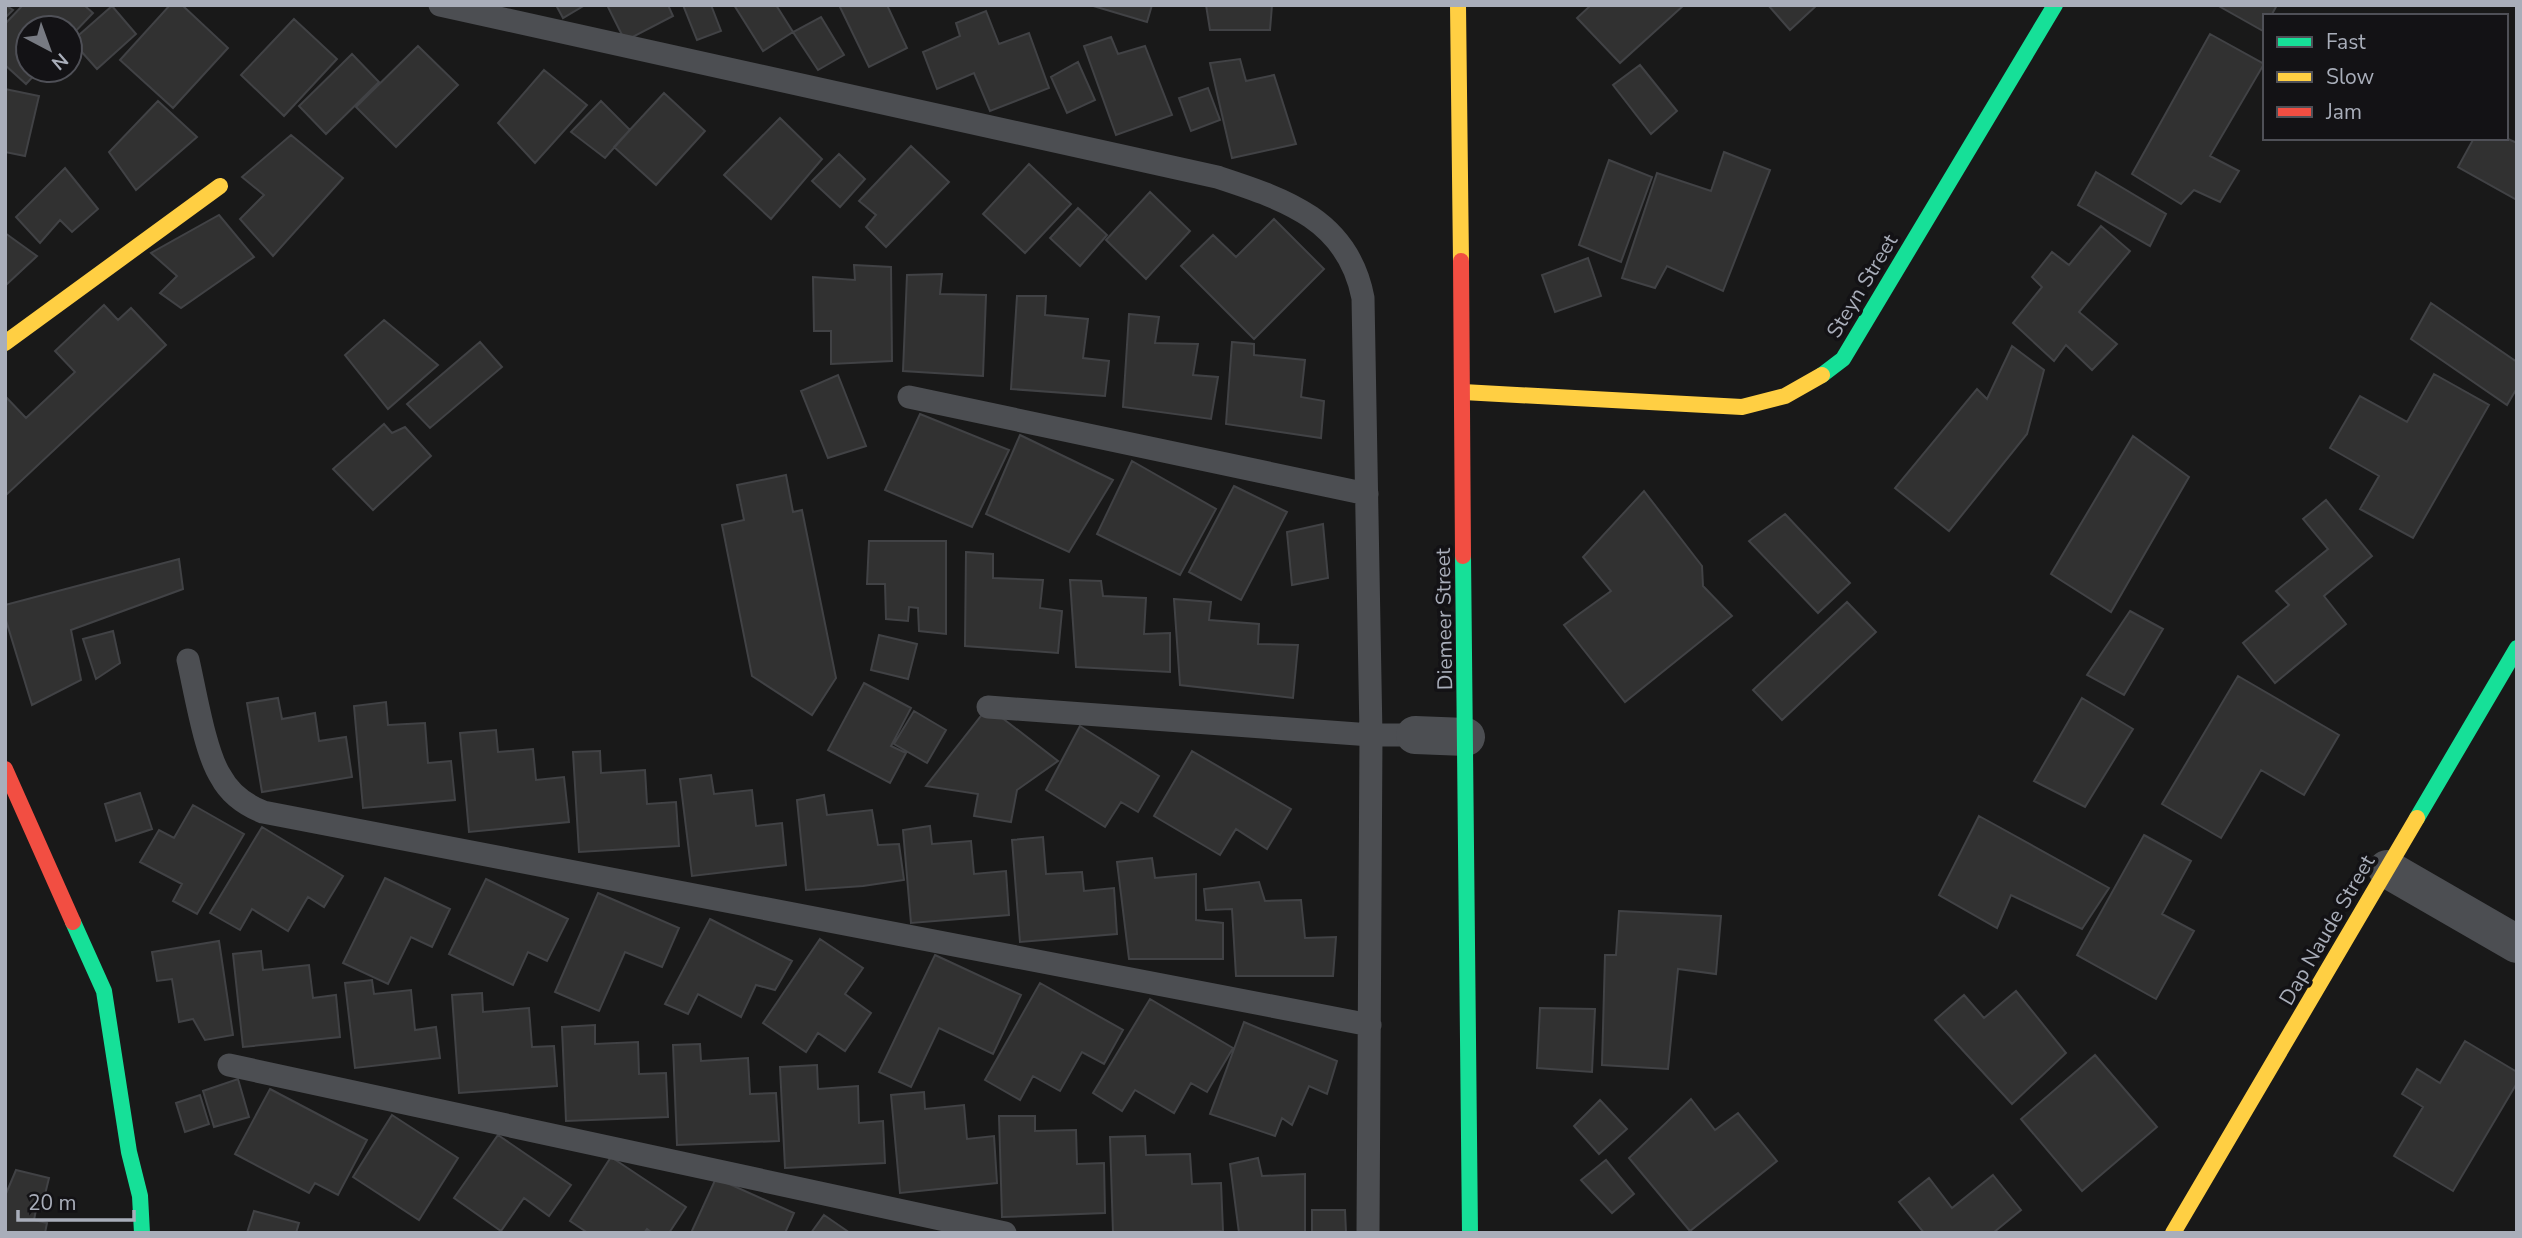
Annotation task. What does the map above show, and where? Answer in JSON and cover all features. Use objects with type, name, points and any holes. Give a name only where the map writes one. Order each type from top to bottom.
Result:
[{"type":"street","name":"Diemeer Street","points":[[1458,5],[1470,1233]]},
{"type":"street","name":"Steyn Street","points":[[1463,392],[1742,407],[1774,402],[1814,384],[1843,359],[2055,5]]},
{"type":"street","points":[[5,343],[220,186]]},
{"type":"street","name":"Dap Naude Street","points":[[2173,1233],[2517,648]]},
{"type":"street","points":[[1415,735],[1466,737]]},
{"type":"street","points":[[5,769],[104,991],[129,1152],[140,1196],[142,1233]]},
{"type":"street","points":[[2387,869],[2517,944]]},
{"type":"lane","points":[[440,5],[1203,174],[1279,198],[1302,211],[1329,232],[1345,251],[1359,277],[1363,298],[1371,735],[1368,1233]]},
{"type":"lane","points":[[909,397],[1367,494]]},
{"type":"lane","points":[[188,660],[219,776],[239,799],[263,812],[1370,1025]]},
{"type":"lane","points":[[988,707],[1371,735],[1415,735]]},
{"type":"lane","points":[[229,1065],[1005,1233]]},
{"type":"building","points":[[5,5],[13,10],[5,18]]},
{"type":"building","points":[[23,5],[84,5],[93,13],[84,22],[84,14],[14,14]]},
{"type":"building","points":[[170,5],[182,5],[228,48],[173,108],[120,60]]},
{"type":"building","points":[[556,5],[585,5],[563,18]]},
{"type":"building","points":[[607,5],[668,5],[673,16],[625,41]]},
{"type":"building","points":[[683,5],[711,5],[721,31],[697,40]]},
{"type":"building","points":[[734,5],[776,5],[793,32],[763,51]]},
{"type":"building","points":[[887,5],[907,48],[869,67],[840,7]]},
{"type":"building","points":[[1090,5],[1152,5],[1147,22]]},
{"type":"building","points":[[1206,5],[1272,5],[1270,30],[1210,30]]},
{"type":"building","points":[[1591,5],[1684,5],[1620,63],[1577,18]]},
{"type":"building","points":[[1768,5],[1817,5],[1790,30]]},
{"type":"building","points":[[2217,5],[2277,5],[2272,14],[2263,14],[2263,31]]},
{"type":"building","points":[[112,6],[136,34],[97,69],[84,54],[84,30]]},
{"type":"building","points":[[986,11],[999,44],[1029,33],[1049,88],[990,111],[974,73],[937,89],[923,52],[960,36],[956,23]]},
{"type":"building","points":[[14,14],[14,73],[5,65],[5,24]]},
{"type":"building","points":[[821,17],[844,55],[818,70],[793,32]]},
{"type":"building","points":[[294,19],[337,59],[284,116],[241,75]]},
{"type":"building","points":[[2210,34],[2263,63],[2210,156],[2239,171],[2220,202],[2194,190],[2181,204],[2132,174]]},
{"type":"building","points":[[1111,37],[1118,54],[1145,46],[1172,115],[1116,135],[1084,46]]},
{"type":"building","points":[[418,46],[458,85],[396,147],[356,107]]},
{"type":"building","points":[[352,54],[379,82],[326,134],[299,106]]},
{"type":"building","points":[[1240,59],[1246,81],[1274,75],[1296,144],[1232,158],[1210,63]]},
{"type":"building","points":[[1078,62],[1095,100],[1067,113],[1051,77]]},
{"type":"building","points":[[1640,65],[1677,111],[1651,134],[1613,85]]},
{"type":"building","points":[[544,70],[587,105],[535,163],[498,123]]},
{"type":"building","points":[[1208,88],[1220,120],[1191,131],[1179,98]]},
{"type":"building","points":[[5,89],[39,96],[25,156],[5,152]]},
{"type":"building","points":[[664,93],[705,131],[656,185],[614,147]]},
{"type":"building","points":[[158,101],[197,137],[136,190],[109,152]]},
{"type":"building","points":[[601,101],[630,130],[605,158],[571,132]]},
{"type":"building","points":[[780,118],[822,159],[771,219],[724,175]]},
{"type":"building","points":[[291,135],[343,178],[273,256],[240,219],[264,195],[242,177]]},
{"type":"building","points":[[2508,139],[2517,143],[2517,200],[2458,167],[2473,140]]},
{"type":"building","points":[[911,146],[949,182],[886,247],[866,227],[876,215],[859,201]]},
{"type":"building","points":[[1724,152],[1770,170],[1723,291],[1667,266],[1655,288],[1622,278],[1657,173],[1711,191]]},
{"type":"building","points":[[839,154],[865,179],[840,207],[812,181]]},
{"type":"building","points":[[1609,160],[1652,177],[1621,262],[1579,245]]},
{"type":"building","points":[[1029,164],[1071,204],[1025,253],[983,214]]},
{"type":"building","points":[[65,168],[98,209],[72,232],[60,220],[40,243],[16,217]]},
{"type":"building","points":[[2096,172],[2166,214],[2150,246],[2078,205]]},
{"type":"building","points":[[1150,192],[1190,231],[1146,279],[1106,240]]},
{"type":"building","points":[[1078,208],[1107,235],[1080,266],[1050,238]]},
{"type":"building","points":[[219,215],[254,257],[181,308],[160,293],[177,276],[151,253]]},
{"type":"building","points":[[1274,219],[1324,269],[1254,339],[1181,266],[1213,235],[1236,257]]},
{"type":"building","points":[[2101,226],[2130,251],[2079,312],[2117,344],[2092,370],[2066,345],[2054,361],[2013,323],[2042,287],[2032,277],[2052,252],[2069,265]]},
{"type":"building","points":[[5,233],[37,256],[5,286]]},
{"type":"building","points":[[1588,258],[1601,296],[1555,312],[1542,275]]},
{"type":"building","points":[[854,265],[891,267],[892,361],[831,364],[831,331],[814,331],[813,277],[855,280]]},
{"type":"building","points":[[942,274],[940,294],[986,295],[983,376],[903,371],[907,275]]},
{"type":"building","points":[[1017,296],[1046,296],[1045,315],[1088,319],[1083,358],[1109,361],[1105,396],[1011,389]]},
{"type":"building","points":[[2431,303],[2517,362],[2517,388],[2507,405],[2411,339]]},
{"type":"building","points":[[104,305],[118,320],[131,308],[166,345],[5,496],[5,396],[26,418],[75,372],[55,351]]},
{"type":"building","points":[[1129,314],[1159,317],[1155,343],[1198,344],[1193,375],[1218,377],[1211,419],[1123,407]]},
{"type":"building","points":[[384,320],[438,365],[388,409],[345,355]]},
{"type":"building","points":[[480,342],[502,367],[430,428],[407,404]]},
{"type":"building","points":[[1232,342],[1254,344],[1254,355],[1305,360],[1301,397],[1324,401],[1321,438],[1226,424]]},
{"type":"building","points":[[2012,346],[2044,370],[2027,434],[1949,531],[1895,488],[1977,389],[1987,399]]},
{"type":"building","points":[[2434,374],[2489,405],[2413,538],[2360,509],[2379,476],[2330,448],[2360,396],[2407,422]]},
{"type":"building","points":[[838,375],[866,446],[828,458],[801,391]]},
{"type":"building","points":[[920,414],[1009,450],[972,527],[885,490]]},
{"type":"building","points":[[384,424],[392,433],[405,427],[431,456],[373,510],[333,469]]},
{"type":"building","points":[[1020,435],[1113,480],[1069,552],[986,514]]},
{"type":"building","points":[[2133,436],[2189,477],[2111,612],[2051,574]]},
{"type":"building","points":[[1132,461],[1216,509],[1180,575],[1097,534]]},
{"type":"building","points":[[786,475],[793,512],[802,510],[836,678],[812,715],[752,676],[722,525],[744,520],[737,485]]},
{"type":"building","points":[[1234,486],[1287,512],[1241,600],[1189,572]]},
{"type":"building","points":[[1644,491],[1702,566],[1703,586],[1732,616],[1625,702],[1564,625],[1611,591],[1583,557]]},
{"type":"building","points":[[2326,500],[2372,556],[2324,596],[2346,624],[2275,683],[2243,643],[2289,605],[2276,591],[2328,549],[2303,519]]},
{"type":"building","points":[[1785,514],[1850,583],[1818,613],[1749,541]]},
{"type":"building","points":[[1323,524],[1328,578],[1292,585],[1287,532]]},
{"type":"building","points":[[869,541],[946,541],[946,634],[919,631],[918,608],[909,607],[908,621],[886,619],[885,584],[867,584]]},
{"type":"building","points":[[966,552],[993,554],[993,578],[1043,580],[1040,608],[1062,611],[1058,653],[965,646]]},
{"type":"building","points":[[179,559],[183,589],[71,630],[81,680],[32,705],[5,617],[5,605]]},
{"type":"building","points":[[1070,580],[1101,581],[1103,596],[1146,598],[1144,634],[1170,633],[1170,672],[1076,667]]},
{"type":"building","points":[[1174,599],[1211,602],[1209,620],[1259,624],[1258,644],[1298,645],[1293,698],[1180,685]]},
{"type":"building","points":[[1847,602],[1876,632],[1782,720],[1753,690]]},
{"type":"building","points":[[2130,611],[2163,629],[2124,695],[2087,675]]},
{"type":"building","points":[[113,631],[120,663],[96,679],[83,639]]},
{"type":"building","points":[[879,635],[917,644],[908,679],[871,670]]},
{"type":"building","points":[[2238,676],[2339,735],[2304,795],[2261,770],[2221,838],[2162,804]]},
{"type":"building","points":[[864,683],[911,708],[891,746],[906,753],[890,783],[828,750]]},
{"type":"building","points":[[278,698],[282,719],[315,713],[319,741],[346,737],[352,777],[262,792],[247,703]]},
{"type":"building","points":[[2082,698],[2133,729],[2085,807],[2034,781]]},
{"type":"building","points":[[386,702],[388,725],[425,723],[428,763],[451,761],[455,800],[363,808],[354,706]]},
{"type":"building","points":[[988,707],[1058,761],[1017,790],[1011,822],[974,816],[978,794],[926,786]]},
{"type":"building","points":[[914,711],[946,730],[927,763],[894,744]]},
{"type":"building","points":[[1080,726],[1159,776],[1138,812],[1121,802],[1105,827],[1046,790]]},
{"type":"building","points":[[496,730],[498,752],[533,749],[536,780],[564,777],[569,822],[469,832],[460,733]]},
{"type":"building","points":[[600,751],[601,773],[645,770],[647,804],[676,802],[679,846],[579,852],[573,752]]},
{"type":"building","points":[[1192,751],[1291,809],[1267,849],[1236,829],[1220,855],[1154,816]]},
{"type":"building","points":[[711,775],[714,794],[752,790],[756,826],[782,823],[786,865],[692,876],[680,779]]},
{"type":"building","points":[[140,793],[152,829],[116,841],[105,804]]},
{"type":"building","points":[[824,795],[827,815],[872,810],[878,845],[899,844],[904,880],[806,890],[797,800]]},
{"type":"building","points":[[193,805],[244,834],[197,914],[173,901],[182,884],[140,862],[159,830],[174,838]]},
{"type":"building","points":[[1979,816],[2109,888],[2082,929],[2011,895],[1997,928],[1939,895]]},
{"type":"building","points":[[930,826],[932,844],[971,841],[974,874],[1006,871],[1009,915],[911,923],[903,830]]},
{"type":"building","points":[[262,827],[343,876],[324,907],[308,897],[288,931],[252,909],[240,930],[210,913]]},
{"type":"building","points":[[2144,835],[2191,861],[2162,914],[2194,931],[2156,999],[2077,955]]},
{"type":"building","points":[[1043,837],[1046,874],[1082,872],[1084,891],[1114,888],[1117,934],[1020,942],[1012,840]]},
{"type":"building","points":[[1152,858],[1155,878],[1196,874],[1196,920],[1223,923],[1223,959],[1129,959],[1117,862]]},
{"type":"building","points":[[385,878],[450,909],[432,947],[411,937],[388,984],[343,963]]},
{"type":"building","points":[[486,879],[568,919],[547,961],[528,952],[513,985],[449,954]]},
{"type":"building","points":[[1259,882],[1265,901],[1301,900],[1305,938],[1336,937],[1333,976],[1236,976],[1232,909],[1206,910],[1204,889]]},
{"type":"building","points":[[598,893],[679,928],[662,967],[625,952],[599,1011],[555,992]]},
{"type":"building","points":[[1619,911],[1721,916],[1716,974],[1678,969],[1668,1069],[1602,1065],[1605,955],[1616,955]]},
{"type":"building","points":[[710,919],[792,961],[775,990],[756,985],[741,1017],[698,994],[688,1014],[665,1004]]},
{"type":"building","points":[[820,939],[863,968],[845,994],[871,1013],[845,1051],[818,1033],[806,1052],[763,1023]]},
{"type":"building","points":[[219,941],[233,1035],[205,1040],[193,1019],[179,1022],[172,979],[157,981],[152,952]]},
{"type":"building","points":[[261,951],[263,970],[309,965],[313,998],[336,995],[340,1037],[243,1047],[233,954]]},
{"type":"building","points":[[935,955],[1021,995],[993,1054],[939,1028],[911,1087],[879,1072]]},
{"type":"building","points":[[372,980],[374,994],[411,990],[415,1030],[436,1027],[440,1058],[355,1068],[345,983]]},
{"type":"building","points":[[1040,983],[1123,1030],[1104,1064],[1082,1052],[1060,1091],[1033,1076],[1020,1100],[985,1080]]},
{"type":"building","points":[[2016,991],[2066,1053],[2012,1104],[1935,1020],[1964,995],[1984,1018]]},
{"type":"building","points":[[482,993],[483,1012],[529,1008],[532,1047],[554,1046],[557,1086],[459,1093],[452,995]]},
{"type":"building","points":[[1150,999],[1233,1048],[1207,1092],[1191,1083],[1174,1113],[1135,1090],[1122,1111],[1093,1093]]},
{"type":"building","points":[[1540,1008],[1595,1009],[1592,1072],[1537,1068]]},
{"type":"building","points":[[1244,1022],[1337,1061],[1327,1094],[1309,1086],[1292,1125],[1282,1118],[1275,1136],[1210,1114]]},
{"type":"building","points":[[595,1025],[595,1044],[638,1042],[639,1074],[666,1073],[668,1117],[566,1121],[562,1027]]},
{"type":"building","points":[[2465,1041],[2517,1072],[2517,1083],[2453,1191],[2394,1156],[2423,1107],[2402,1094],[2417,1069],[2440,1083]]},
{"type":"building","points":[[700,1044],[701,1061],[748,1058],[750,1094],[776,1093],[779,1141],[677,1145],[673,1045]]},
{"type":"building","points":[[2095,1055],[2157,1127],[2082,1191],[2021,1119]]},
{"type":"building","points":[[817,1065],[818,1089],[858,1086],[859,1123],[883,1121],[885,1163],[785,1168],[780,1067]]},
{"type":"building","points":[[238,1079],[249,1117],[214,1127],[203,1091]]},
{"type":"building","points":[[270,1089],[367,1140],[338,1195],[315,1183],[309,1193],[235,1154]]},
{"type":"building","points":[[924,1092],[925,1109],[964,1105],[967,1139],[994,1136],[997,1183],[900,1193],[891,1095]]},
{"type":"building","points":[[200,1095],[209,1124],[185,1132],[176,1103]]},
{"type":"building","points":[[1691,1099],[1715,1130],[1738,1113],[1777,1161],[1690,1231],[1629,1158]]},
{"type":"building","points":[[1600,1100],[1627,1129],[1599,1154],[1574,1126]]},
{"type":"building","points":[[392,1115],[458,1158],[419,1220],[353,1177]]},
{"type":"building","points":[[999,1116],[1035,1116],[1035,1131],[1076,1130],[1077,1164],[1104,1163],[1105,1213],[1002,1217]]},
{"type":"building","points":[[498,1135],[571,1185],[549,1216],[524,1198],[501,1231],[454,1198]]},
{"type":"building","points":[[1145,1136],[1146,1155],[1190,1154],[1192,1184],[1221,1183],[1223,1231],[1113,1233],[1110,1137]]},
{"type":"building","points":[[611,1157],[686,1207],[669,1233],[652,1233],[647,1229],[644,1233],[588,1233],[570,1221]]},
{"type":"building","points":[[1258,1158],[1262,1176],[1305,1174],[1305,1233],[1239,1233],[1230,1164]]},
{"type":"building","points":[[1606,1160],[1634,1194],[1612,1213],[1581,1180]]},
{"type":"building","points":[[16,1170],[49,1178],[41,1211],[36,1210],[34,1220],[47,1223],[45,1233],[5,1233],[5,1196]]},
{"type":"building","points":[[1993,1175],[2021,1210],[1993,1233],[1924,1233],[1899,1202],[1929,1178],[1952,1208]]},
{"type":"building","points":[[716,1178],[794,1213],[785,1233],[691,1233]]},
{"type":"building","points":[[1312,1210],[1345,1210],[1346,1233],[1312,1233]]},
{"type":"building","points":[[254,1211],[299,1223],[296,1233],[247,1233]]},
{"type":"building","points":[[824,1215],[850,1233],[811,1233]]},
{"type":"traffic: fast","points":[[1822,375],[1843,359],[2055,5]]},
{"type":"traffic: fast","points":[[1463,556],[1470,1233]]},
{"type":"traffic: fast","points":[[2417,818],[2517,648]]},
{"type":"traffic: fast","points":[[73,922],[104,991],[129,1152],[140,1196],[142,1233]]},
{"type":"traffic: slow","points":[[1458,5],[1461,261]]},
{"type":"traffic: slow","points":[[5,343],[220,186]]},
{"type":"traffic: slow","points":[[1463,392],[1742,407],[1785,396],[1822,375]]},
{"type":"traffic: slow","points":[[2173,1233],[2417,818]]},
{"type":"traffic: jam","points":[[1461,261],[1463,556]]},
{"type":"traffic: jam","points":[[5,769],[73,922]]}]
